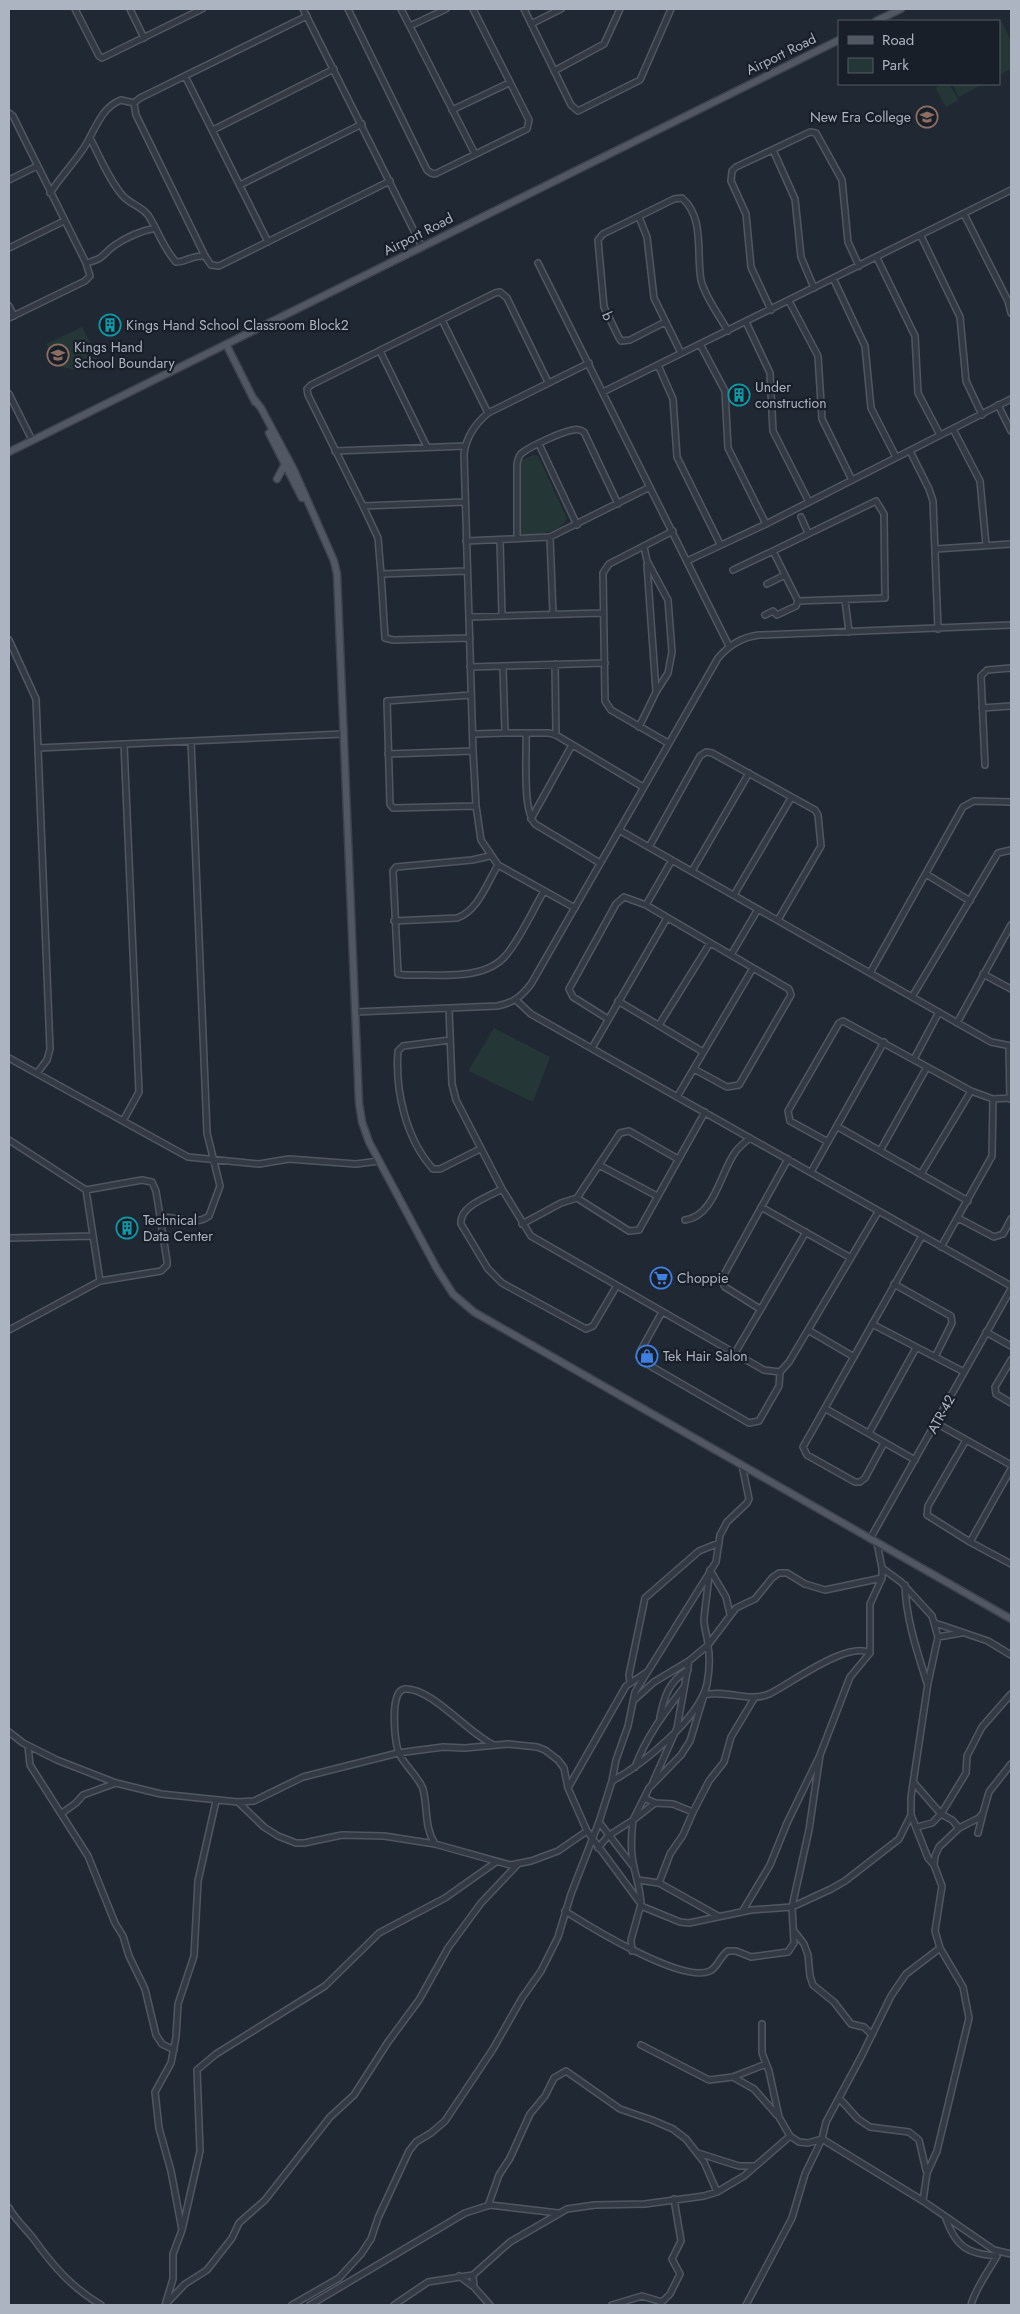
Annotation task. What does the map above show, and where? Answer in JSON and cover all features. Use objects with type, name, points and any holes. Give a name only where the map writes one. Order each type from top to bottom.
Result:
[{"type":"main road","points":[[878,20],[902,9]]},
{"type":"main road","name":"Airport Road","points":[[9,452],[838,40]]},
{"type":"main road","points":[[226,344],[294,470],[334,561],[337,574],[359,1103],[362,1122],[379,1161],[437,1269],[453,1294],[464,1305],[1011,1619]]},
{"type":"main road","points":[[254,399],[257,410],[305,504],[310,510]]},
{"type":"main road","points":[[285,464],[278,478],[293,480]]},
{"type":"street","points":[[76,9],[99,56],[102,58],[202,9]]},
{"type":"street","points":[[130,9],[144,38]]},
{"type":"street","points":[[303,9],[422,247]]},
{"type":"street","points":[[348,9],[427,170],[436,174],[527,129],[529,125],[529,120],[473,9]]},
{"type":"street","points":[[401,9],[475,154]]},
{"type":"street","points":[[410,26],[446,9]]},
{"type":"street","points":[[524,9],[571,105],[578,111],[636,84],[644,75],[671,9]]},
{"type":"street","points":[[531,24],[561,9]]},
{"type":"street","points":[[554,71],[604,44],[620,9]]},
{"type":"street","points":[[50,193],[90,138],[109,107],[120,100],[134,103],[307,16]]},
{"type":"street","points":[[213,130],[334,69]]},
{"type":"street","points":[[186,76],[268,242]]},
{"type":"street","points":[[452,110],[509,83]]},
{"type":"street","points":[[134,103],[136,115],[211,266],[217,267],[390,181]]},
{"type":"street","points":[[9,113],[13,116],[90,272],[88,279],[11,317],[9,306]]},
{"type":"street","points":[[240,185],[362,124]]},
{"type":"street","points":[[771,310],[751,267],[746,211],[731,177],[736,167],[810,132],[818,135],[842,180],[848,242],[858,266]]},
{"type":"street","points":[[90,138],[104,166],[123,196],[143,209],[155,228],[164,248],[176,262],[183,262],[193,255],[205,256]]},
{"type":"street","points":[[773,150],[795,199],[801,257],[814,288]]},
{"type":"street","points":[[9,180],[37,166]]},
{"type":"street","points":[[603,392],[1011,190]]},
{"type":"street","points":[[681,353],[654,298],[647,237],[638,217],[674,199],[682,198],[685,201],[697,225],[701,280],[728,331]]},
{"type":"street","points":[[964,214],[1008,301],[1011,313]]},
{"type":"street","name":"b","points":[[638,217],[603,234],[598,240],[604,307],[621,341],[630,340],[665,322]]},
{"type":"street","points":[[9,248],[64,221]]},
{"type":"street","points":[[86,263],[102,258],[109,250],[128,238],[155,228]]},
{"type":"street","points":[[921,236],[960,317],[966,380],[982,415]]},
{"type":"street","points":[[877,258],[915,336],[918,393],[940,435]]},
{"type":"street","points":[[538,263],[729,646]]},
{"type":"street","points":[[833,278],[865,346],[871,408],[896,457]]},
{"type":"street","points":[[470,638],[388,640],[384,633],[378,538],[308,395],[307,389],[311,385],[495,293],[504,295],[548,382]]},
{"type":"street","points":[[789,301],[818,356],[822,418],[852,480]]},
{"type":"street","points":[[442,320],[488,413]]},
{"type":"street","points":[[746,322],[770,374],[773,430],[809,502]]},
{"type":"street","points":[[700,344],[725,391],[727,446],[766,524]]},
{"type":"street","points":[[380,351],[427,447]]},
{"type":"street","points":[[575,908],[498,865],[490,856],[481,840],[476,806],[473,752],[465,446],[475,426],[488,413],[589,363]]},
{"type":"street","points":[[658,364],[673,399],[677,457],[720,544]]},
{"type":"street","points":[[9,394],[32,440]]},
{"type":"street","points":[[687,561],[766,524],[1011,399]]},
{"type":"street","points":[[998,405],[1011,431]]},
{"type":"street","points":[[517,539],[517,464],[522,454],[539,444],[572,430],[579,429],[584,432],[618,504]]},
{"type":"street","points":[[953,429],[980,481],[986,545]]},
{"type":"street","points":[[539,444],[577,525]]},
{"type":"street","points":[[335,451],[465,446]]},
{"type":"street","points":[[910,451],[931,495],[936,549],[938,628]]},
{"type":"street","points":[[466,541],[550,537],[650,487]]},
{"type":"street","points":[[733,570],[874,501],[884,512],[885,597],[798,601]]},
{"type":"street","points":[[363,506],[465,502]]},
{"type":"street","points":[[801,517],[808,533]]},
{"type":"street","points":[[668,743],[607,707],[605,702],[603,573],[604,568],[609,564],[673,531]]},
{"type":"street","points":[[550,537],[553,614]]},
{"type":"street","points":[[500,540],[502,616]]},
{"type":"street","points":[[936,549],[1011,544]]},
{"type":"street","points":[[644,547],[647,561],[656,692]]},
{"type":"street","points":[[773,551],[798,601]]},
{"type":"street","points":[[639,726],[671,664],[669,607],[665,593],[647,561]]},
{"type":"street","points":[[381,574],[467,570]]},
{"type":"street","points":[[768,584],[785,575]]},
{"type":"street","points":[[845,600],[849,632]]},
{"type":"street","points":[[765,615],[773,612],[777,615],[796,605],[798,601]]},
{"type":"street","points":[[469,617],[603,613]]},
{"type":"street","points":[[355,1012],[497,1006],[516,1000],[531,984],[718,658],[729,646],[739,640],[759,635],[1011,625]]},
{"type":"street","points":[[9,640],[35,694],[50,1050],[47,1060],[37,1073]]},
{"type":"street","points":[[470,667],[605,663]]},
{"type":"street","points":[[555,664],[556,735]]},
{"type":"street","points":[[503,666],[506,733]]},
{"type":"street","points":[[985,765],[981,676],[984,672],[1011,668]]},
{"type":"street","points":[[471,696],[387,701],[390,804],[393,808],[476,806]]},
{"type":"street","points":[[982,708],[1011,706]]},
{"type":"street","points":[[473,734],[526,733],[556,735],[644,787]]},
{"type":"street","points":[[526,733],[528,804],[531,819],[535,824],[600,863]]},
{"type":"street","points":[[38,748],[344,734]]},
{"type":"street","points":[[160,1217],[170,1217],[189,1222],[209,1216],[220,1186],[208,1133],[191,742]]},
{"type":"street","points":[[123,1121],[138,1092],[124,744]]},
{"type":"street","points":[[531,819],[572,746]]},
{"type":"street","points":[[388,754],[473,752]]},
{"type":"street","points":[[648,847],[700,756],[706,752],[712,753],[749,773],[817,813],[821,843],[778,920]]},
{"type":"street","points":[[692,871],[749,773]]},
{"type":"street","points":[[734,895],[791,798]]},
{"type":"street","points":[[870,973],[963,807],[974,801],[1011,802]]},
{"type":"street","points":[[619,830],[991,1042],[1010,1046],[1011,1098],[993,1099],[971,1091],[846,1021],[841,1022],[788,1111],[790,1121],[828,1142]]},
{"type":"street","points":[[912,997],[998,853],[1011,850]]},
{"type":"street","points":[[490,856],[472,860],[396,867],[393,871],[398,974],[475,973],[486,969],[507,955],[544,891]]},
{"type":"street","points":[[646,905],[672,860]]},
{"type":"street","points":[[394,921],[457,918],[465,915],[472,910],[498,865]]},
{"type":"street","points":[[926,874],[970,901]]},
{"type":"street","points":[[608,1019],[572,997],[570,989],[620,899],[628,897],[646,905],[786,986],[791,991],[791,995],[739,1086],[727,1087],[694,1069]]},
{"type":"street","points":[[731,955],[758,909]]},
{"type":"street","points":[[592,1048],[667,918]]},
{"type":"street","points":[[957,1023],[1011,925]]},
{"type":"street","points":[[659,1025],[710,943]]},
{"type":"street","points":[[677,1097],[753,968]]},
{"type":"street","points":[[983,974],[1011,989]]},
{"type":"street","points":[[516,1000],[531,1014],[811,1172],[1011,1288]]},
{"type":"street","points":[[618,1001],[704,1052]]},
{"type":"street","points":[[449,1009],[453,1093],[480,1149],[522,1224],[538,1241],[616,1287],[764,1370],[780,1372]]},
{"type":"street","points":[[914,1059],[940,1012]]},
{"type":"street","points":[[450,1040],[403,1046],[398,1051],[400,1104],[403,1116],[433,1169],[440,1169],[480,1149]]},
{"type":"street","points":[[811,1172],[838,1127],[884,1042]]},
{"type":"street","points":[[9,1058],[188,1157],[260,1164],[289,1159],[356,1164],[379,1161]]},
{"type":"street","points":[[880,1151],[927,1067]]},
{"type":"street","points":[[921,1174],[971,1091]]},
{"type":"street","points":[[941,1247],[992,1156],[993,1099]]},
{"type":"street","points":[[577,1198],[629,1231],[636,1232],[642,1226],[705,1112]]},
{"type":"street","points":[[838,1127],[968,1201]]},
{"type":"street","points":[[522,1224],[561,1202],[577,1198],[618,1134],[626,1131],[678,1159]]},
{"type":"street","points":[[685,1220],[693,1219],[705,1208],[736,1151],[750,1138]]},
{"type":"street","points":[[9,1140],[86,1190],[148,1180],[154,1185],[167,1261],[164,1269],[157,1272],[100,1281],[9,1330]]},
{"type":"street","points":[[760,1309],[725,1287],[721,1280],[788,1159]]},
{"type":"street","points":[[599,1165],[657,1196]]},
{"type":"street","points":[[502,1189],[463,1211],[460,1219],[461,1224],[488,1269],[502,1284],[586,1329],[593,1326],[616,1287]]},
{"type":"street","points":[[86,1190],[100,1281]]},
{"type":"street","points":[[761,1207],[851,1258]]},
{"type":"street","points":[[662,1312],[641,1350],[639,1357],[642,1361],[749,1423],[759,1421],[779,1386],[780,1372],[789,1362],[878,1212]]},
{"type":"street","points":[[958,1218],[994,1237],[1003,1234],[1011,1219]]},
{"type":"street","points":[[735,1353],[806,1232]]},
{"type":"street","points":[[9,1238],[93,1236]]},
{"type":"street","points":[[884,1443],[865,1478],[860,1482],[854,1482],[806,1455],[803,1447],[804,1442],[826,1409],[922,1236]]},
{"type":"street","points":[[894,1284],[951,1316],[952,1323],[935,1357]]},
{"type":"street","name":"ATR-42","points":[[870,1539],[1011,1288]]},
{"type":"street","points":[[872,1324],[964,1372]]},
{"type":"street","points":[[808,1330],[854,1357]]},
{"type":"street","points":[[986,1332],[1011,1346]]},
{"type":"street","points":[[869,1433],[916,1348]]},
{"type":"street","points":[[1011,1360],[995,1387],[996,1394],[1011,1403]]},
{"type":"street","points":[[826,1409],[915,1460]]},
{"type":"street","points":[[936,1423],[1011,1466]]},
{"type":"street","points":[[966,1440],[926,1512],[930,1518],[1011,1564]]},
{"type":"street","points":[[292,2305],[338,2278],[361,2254],[371,2239],[378,2218],[409,2151],[416,2142],[431,2134],[444,2121],[493,2049],[522,1998],[541,1971],[558,1937],[565,1911],[599,1822],[612,1781],[616,1760],[628,1726],[635,1692],[716,1562],[720,1535],[727,1522],[749,1499],[742,1465]]},
{"type":"street","points":[[970,1542],[1011,1469]]},
{"type":"street","points":[[742,1912],[770,1865],[786,1823],[820,1755],[850,1677],[870,1653],[870,1604],[882,1578],[877,1543]]},
{"type":"street","points":[[630,1683],[645,1598],[699,1551],[719,1544]]},
{"type":"street","points":[[9,1732],[28,1746],[57,1760],[116,1783],[161,1794],[238,1802],[254,1801],[302,1777],[398,1753],[443,1747],[465,1748],[517,1744],[545,1750],[558,1760],[564,1768],[568,1788],[587,1831],[641,1906],[680,1922],[697,1922],[718,1916],[792,1906],[831,1889],[864,1866],[899,1839],[910,1815],[928,1683],[938,1637],[932,1616],[905,1585],[882,1568]]},
{"type":"street","points":[[710,1570],[726,1597],[730,1614]]},
{"type":"street","points":[[649,1788],[671,1767],[690,1741],[704,1695],[707,1682],[708,1645],[704,1620],[710,1570]]},
{"type":"street","points":[[632,1702],[654,1682],[689,1661],[708,1645],[736,1608],[755,1599],[772,1578],[783,1572],[805,1584],[824,1590],[882,1578]]},
{"type":"street","points":[[905,1585],[905,1604],[928,1683]]},
{"type":"street","points":[[935,1623],[988,1641],[1011,1655]]},
{"type":"street","points":[[938,1637],[962,1633]]},
{"type":"street","points":[[612,1781],[635,1768],[653,1753],[693,1713],[704,1695],[715,1692],[755,1697],[770,1693],[846,1653],[863,1650],[870,1653]]},
{"type":"street","points":[[632,1951],[631,1940],[641,1906],[631,1843],[633,1820],[664,1759],[677,1728],[689,1661]]},
{"type":"street","points":[[659,1720],[664,1699],[673,1681],[688,1670]]},
{"type":"street","points":[[568,1788],[624,1689],[648,1672]]},
{"type":"street","points":[[635,1768],[659,1720],[686,1685]]},
{"type":"street","points":[[435,1844],[427,1828],[423,1790],[398,1753],[394,1700],[400,1690],[404,1688],[419,1692],[447,1709],[493,1745],[498,1746]]},
{"type":"street","points":[[917,1827],[932,1823],[941,1814],[966,1773],[967,1756],[982,1727],[1011,1694]]},
{"type":"street","points":[[659,1883],[670,1854],[683,1835],[709,1781],[724,1762],[731,1737],[755,1697]]},
{"type":"street","points":[[28,1746],[30,1765],[88,1856],[149,2002],[156,2035],[162,2044],[174,2050]]},
{"type":"street","points":[[565,1911],[632,1951],[689,1971],[704,1973],[716,1966],[728,1951],[736,1951],[751,1957],[788,1952],[794,1943],[792,1906],[809,1830],[820,1755]]},
{"type":"street","points":[[978,1833],[989,1792],[1011,1764]]},
{"type":"street","points":[[62,1813],[76,1803],[83,1794],[116,1783]]},
{"type":"street","points":[[914,1783],[941,1814],[952,1820],[959,1828]]},
{"type":"street","points":[[644,1798],[654,1803],[673,1804],[693,1812]]},
{"type":"street","points":[[182,2230],[171,2171],[159,2128],[156,2100],[157,2086],[168,2072],[174,2050],[178,2004],[191,1967],[195,1948],[198,1881],[216,1801]]},
{"type":"street","points":[[238,1802],[264,1827],[278,1836],[296,1843],[355,1835],[384,1836],[435,1844],[496,1862],[518,1864],[542,1858],[558,1851],[587,1831]]},
{"type":"street","points":[[598,1848],[608,1836],[633,1820],[654,1803]]},
{"type":"street","points":[[934,1865],[939,1847],[959,1828],[979,1818],[983,1813]]},
{"type":"street","points":[[910,1815],[917,1827],[924,1850],[934,1865],[942,1886],[935,1931],[940,1948],[963,1987],[968,2018],[937,2151],[927,2173],[922,2201]]},
{"type":"street","points":[[599,1822],[634,1867]]},
{"type":"street","points":[[165,2305],[172,2286],[172,2254],[182,2230],[200,2151],[196,2070],[216,2054],[325,1986],[379,1933],[445,1898],[496,1862]]},
{"type":"street","points":[[165,2305],[185,2284],[207,2270],[232,2238],[239,2223],[265,2200],[330,2117],[354,2095],[388,2042],[421,1997],[448,1948],[481,1903],[518,1864]]},
{"type":"street","points":[[638,1880],[659,1883],[718,1916]]},
{"type":"street","points":[[793,1930],[804,1944],[808,1955],[813,1985],[834,2002],[851,2024],[864,2027],[872,2035]]},
{"type":"street","points":[[746,2305],[792,2218],[805,2174],[822,2139],[823,2128],[898,1984],[906,1974],[940,1948]]},
{"type":"street","points":[[762,2024],[762,2053],[779,2117]]},
{"type":"street","points":[[641,2045],[709,2080],[733,2077],[766,2064]]},
{"type":"street","points":[[488,2206],[499,2175],[510,2158],[530,2114],[545,2096],[554,2078],[566,2071],[620,2109],[636,2113],[673,2129],[686,2139],[704,2162],[717,2192]]},
{"type":"street","points":[[733,2077],[754,2089],[779,2117],[790,2136],[799,2142],[808,2143],[822,2139],[922,2201],[998,2254]]},
{"type":"street","points":[[839,2098],[858,2119],[870,2127],[909,2132],[919,2140],[927,2173]]},
{"type":"street","points":[[394,2305],[428,2282],[474,2275],[510,2242],[559,2213],[580,2206],[645,2204],[704,2196],[717,2192],[757,2165],[790,2136]]},
{"type":"street","points":[[698,2153],[739,2166],[757,2165]]},
{"type":"street","points":[[612,2305],[642,2296],[662,2302],[670,2294],[680,2274],[672,2259],[681,2241],[674,2199]]},
{"type":"street","points":[[310,2305],[459,2216],[488,2206],[500,2205],[559,2213]]},
{"type":"street","points":[[9,2208],[45,2257],[60,2273],[90,2299],[101,2305]]},
{"type":"street","points":[[946,2218],[957,2242],[964,2248],[979,2255],[1011,2254]]},
{"type":"street","points":[[971,2305],[975,2291],[984,2280],[998,2254]]},
{"type":"street","points":[[474,2275],[474,2287]]},
{"type":"street","points":[[459,2276],[474,2287],[490,2305]]},
{"type":"green space","points":[[1002,22],[1011,41],[1011,69],[1000,74],[1000,23]]},
{"type":"green space","points":[[941,85],[950,85],[959,100],[946,107],[935,88]]},
{"type":"green space","points":[[953,85],[981,85],[959,97]]},
{"type":"green space","points":[[82,327],[98,358],[73,370],[60,366],[46,344]]},
{"type":"green space","points":[[533,455],[538,456],[567,518],[559,528],[553,531],[521,535],[520,465],[522,460]]},
{"type":"green space","points":[[494,1028],[550,1057],[533,1102],[468,1071]]},
{"type":"place","name":"New Era College","points":[[927,117]]},
{"type":"place","name":"Kings Hand School Classroom Block2","points":[[110,325]]},
{"type":"place","name":"Kings Hand School Boundary","points":[[58,355]]},
{"type":"place","name":"Under construction","points":[[739,395]]},
{"type":"place","name":"Technical Data Center","points":[[127,1228]]},
{"type":"place","name":"Choppie","points":[[661,1278]]},
{"type":"place","name":"Tek Hair Salon","points":[[647,1356]]}]
